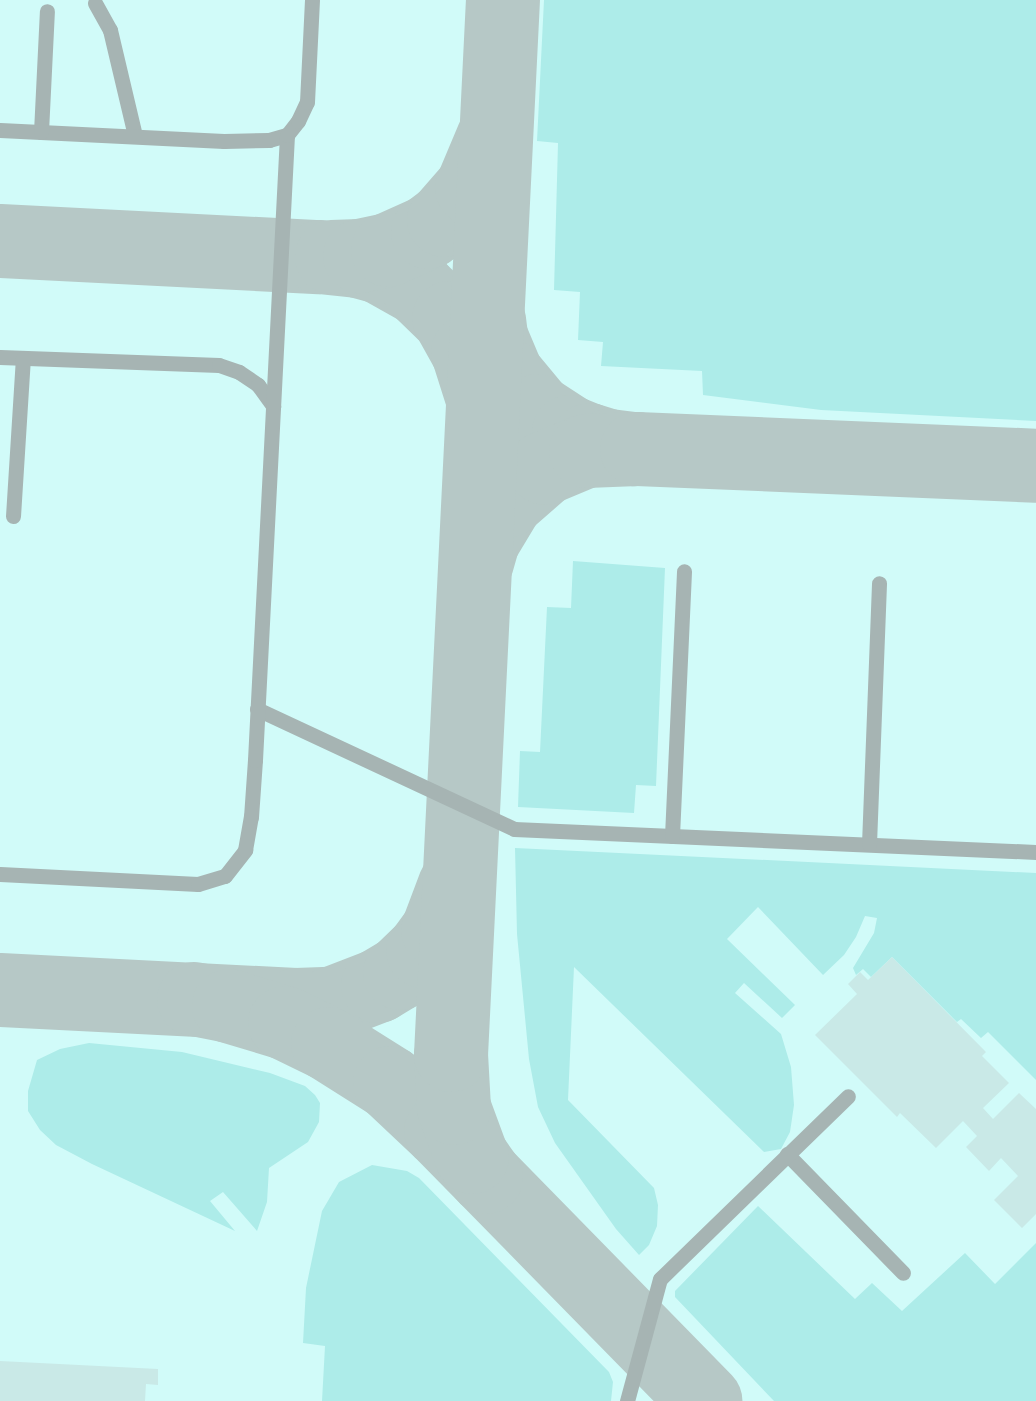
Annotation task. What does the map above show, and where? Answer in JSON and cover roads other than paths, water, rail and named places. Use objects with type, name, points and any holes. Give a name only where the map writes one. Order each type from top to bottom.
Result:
[{"type":"lane","points":[[0,874],[198,884],[225,876],[245,850],[251,817],[288,135],[307,102],[312,0]]},
{"type":"lane","points":[[95,3],[110,30],[135,136]]},
{"type":"lane","points":[[41,132],[47,11]]},
{"type":"lane","points":[[0,130],[224,141],[269,140],[288,135]]},
{"type":"lane","points":[[0,357],[219,365],[239,372],[258,385],[273,406]]},
{"type":"lane","points":[[13,516],[23,358]]},
{"type":"lane","points":[[672,836],[684,572]]},
{"type":"lane","points":[[869,844],[879,584]]},
{"type":"lane","points":[[257,709],[514,829],[1036,852]]},
{"type":"lane","points":[[627,1401],[660,1279],[849,1096]]},
{"type":"lane","points":[[787,1154],[903,1273]]}]
